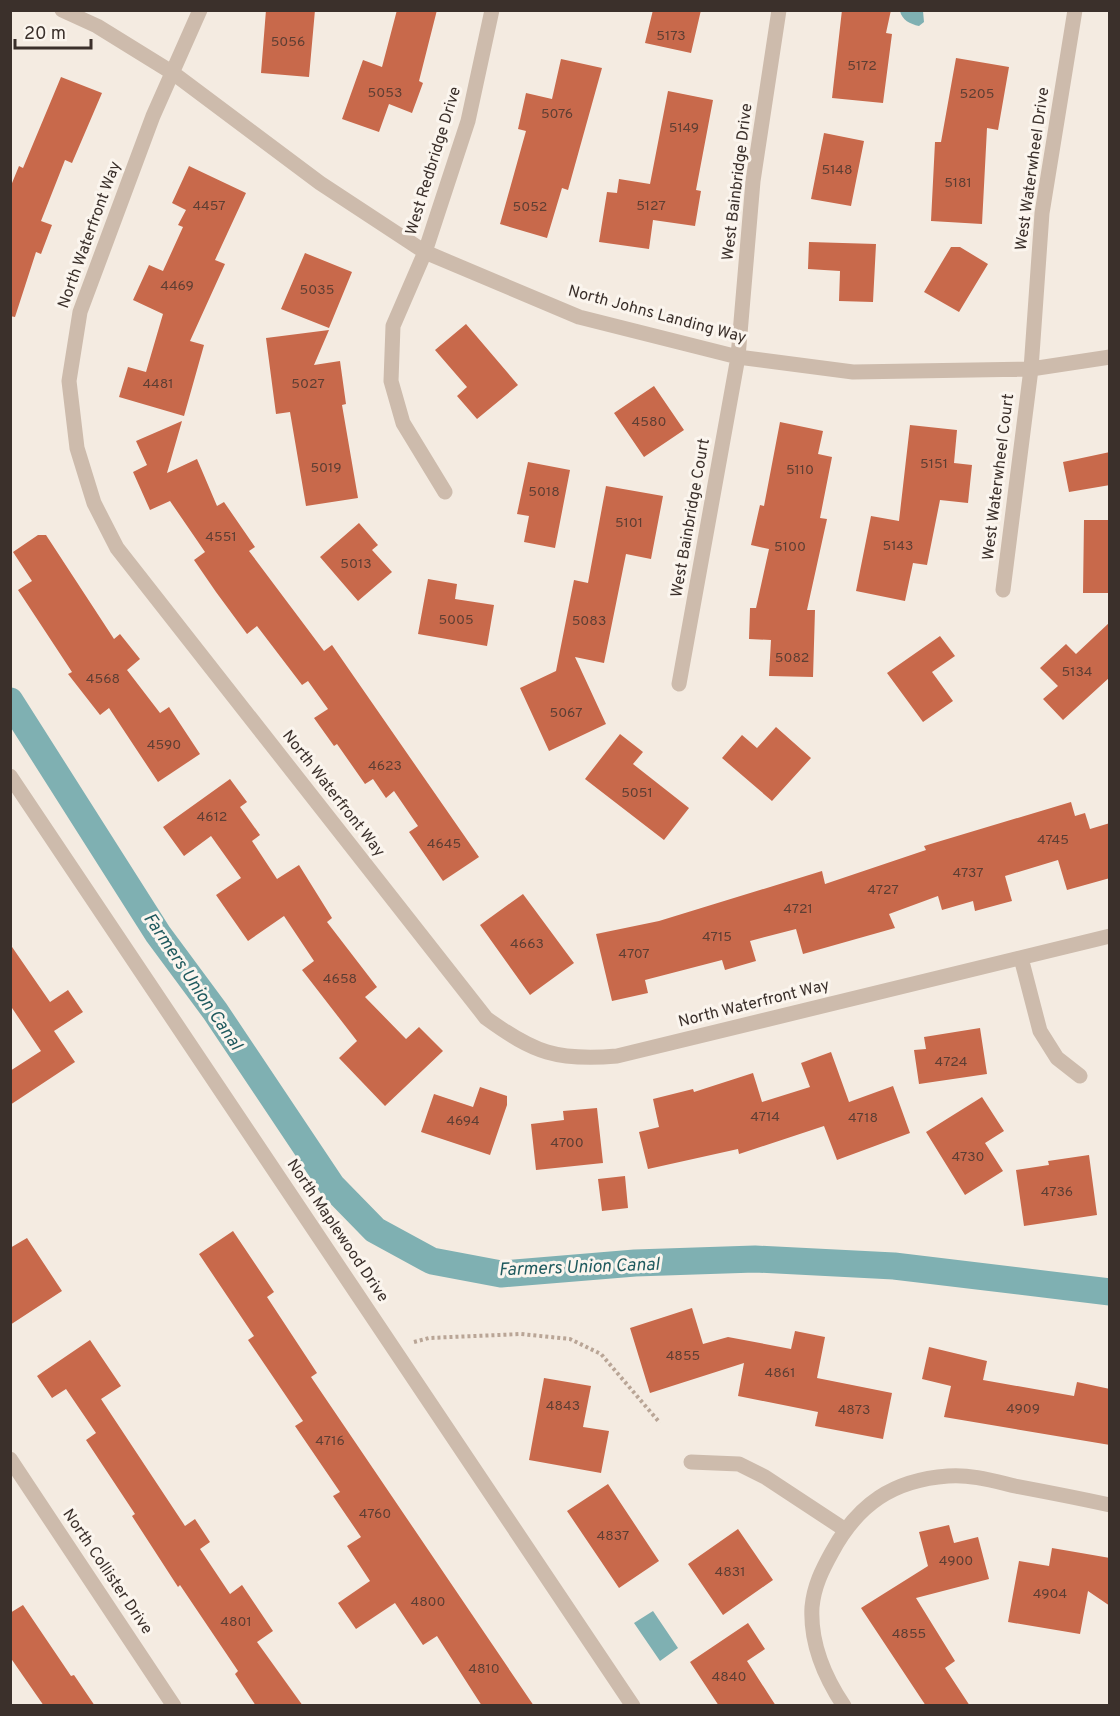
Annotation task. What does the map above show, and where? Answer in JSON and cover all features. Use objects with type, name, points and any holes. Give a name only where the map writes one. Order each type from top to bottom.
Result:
[{"type":"street","name":"North Johns Landing Way","points":[[62,10],[97,26],[173,73],[320,183],[425,252],[579,317],[738,357],[853,372],[1031,369],[1110,357]]},
{"type":"street","name":"North Waterfront Way","points":[[200,10],[153,116],[80,312],[69,381],[77,448],[94,503],[117,548],[486,1018],[511,1036],[538,1050],[577,1060],[617,1056],[1110,936]]},
{"type":"street","name":"West Redbridge Drive","points":[[445,492],[403,423],[391,381],[393,326],[425,252],[468,122],[492,10]]},
{"type":"street","name":"West Bainbridge Drive","points":[[738,357],[753,181],[778,10]]},
{"type":"street","name":"West Waterwheel Drive","points":[[1031,369],[1042,213],[1075,10]]},
{"type":"street","name":"West Bainbridge Court","points":[[679,684],[738,357]]},
{"type":"street","name":"West Waterwheel Court","points":[[1003,590],[1031,369]]},
{"type":"street","name":"North Maplewood Drive","points":[[10,776],[633,1706]]},
{"type":"street","points":[[1022,958],[1040,1031],[1057,1058],[1080,1076]]},
{"type":"street","name":"North Collister Drive","points":[[10,1459],[174,1706]]},
{"type":"street","points":[[691,1462],[738,1464],[765,1477],[844,1529]]},
{"type":"street","points":[[844,1706],[822,1666],[814,1637],[812,1608],[817,1578],[844,1529],[867,1505],[892,1489],[921,1479],[950,1476],[980,1478],[1110,1505]]},
{"type":"path","points":[[413,1342],[429,1338],[521,1334],[570,1339],[602,1354],[660,1423]]},
{"type":"water","points":[[900,11],[923,11],[924,22],[919,26],[910,23]]},
{"type":"water","points":[[653,1611],[678,1648],[660,1661],[634,1623]]},
{"type":"building","points":[[266,10],[315,10],[309,77],[261,73]]},
{"type":"building","points":[[397,10],[437,10],[419,81],[423,83],[412,113],[389,104],[379,132],[342,119],[363,60],[382,67]]},
{"type":"building","points":[[653,10],[701,10],[691,53],[645,43]]},
{"type":"building","points":[[842,10],[891,10],[886,33],[892,34],[883,103],[832,98]]},
{"type":"building","points":[[956,58],[1009,67],[998,130],[987,128],[982,224],[931,221],[935,142],[941,142]]},
{"type":"building","points":[[561,59],[602,68],[568,190],[562,188],[547,238],[500,224],[526,131],[518,129],[526,93],[552,99]]},
{"type":"building","points":[[61,77],[102,93],[72,163],[65,160],[41,221],[52,225],[41,254],[36,252],[15,317],[10,316],[10,188],[19,166],[23,168]]},
{"type":"building","points":[[668,91],[713,100],[696,190],[701,191],[695,226],[653,220],[649,249],[599,242],[607,192],[617,193],[619,179],[650,184]]},
{"type":"building","points":[[824,133],[864,141],[851,206],[811,199]]},
{"type":"building","points":[[189,166],[246,193],[215,260],[225,264],[190,341],[204,345],[184,416],[119,397],[128,367],[146,372],[163,314],[133,300],[149,265],[163,271],[183,227],[178,225],[186,210],[172,203]]},
{"type":"building","points":[[809,242],[876,244],[873,302],[839,301],[840,271],[808,269]]},
{"type":"building","points":[[951,247],[960,247],[988,264],[959,312],[924,292]]},
{"type":"building","points":[[305,253],[352,272],[329,328],[281,309]]},
{"type":"building","points":[[466,324],[518,385],[477,419],[457,396],[467,387],[435,350]]},
{"type":"building","points":[[329,330],[314,365],[340,361],[346,404],[342,405],[358,498],[306,506],[290,412],[276,414],[266,338]]},
{"type":"building","points":[[654,386],[684,430],[644,457],[614,413]]},
{"type":"building","points":[[182,421],[167,473],[197,459],[217,506],[224,502],[255,547],[249,551],[324,651],[332,645],[479,857],[443,881],[409,832],[418,826],[394,791],[386,798],[373,779],[365,784],[337,744],[334,746],[314,718],[328,709],[308,681],[302,685],[257,626],[247,634],[216,592],[194,560],[205,552],[170,501],[150,510],[133,472],[147,465],[136,441]]},
{"type":"building","points":[[780,422],[823,431],[818,454],[832,457],[820,518],[827,519],[807,610],[815,610],[813,677],[769,676],[771,640],[749,639],[750,608],[756,608],[769,549],[751,545],[760,505],[764,506]]},
{"type":"building","points":[[910,425],[957,430],[954,463],[972,465],[968,503],[940,500],[927,565],[913,563],[905,601],[856,591],[871,516],[899,521]]},
{"type":"building","points":[[1110,452],[1110,485],[1069,492],[1063,462]]},
{"type":"building","points":[[528,462],[570,470],[555,548],[524,542],[529,516],[517,514]]},
{"type":"building","points":[[606,486],[663,496],[651,559],[626,554],[604,663],[575,657],[606,724],[549,751],[520,688],[556,671],[574,580],[588,583]]},
{"type":"building","points":[[1084,520],[1110,520],[1110,593],[1083,593]]},
{"type":"building","points":[[359,523],[378,545],[372,550],[392,572],[358,601],[320,557]]},
{"type":"building","points":[[38,535],[46,535],[114,639],[120,634],[140,659],[127,670],[160,713],[169,707],[200,754],[158,782],[109,708],[100,715],[68,674],[72,672],[18,590],[32,581],[13,552]]},
{"type":"building","points":[[428,579],[457,584],[455,599],[494,605],[487,646],[418,634]]},
{"type":"building","points":[[1110,622],[1110,677],[1063,720],[1043,699],[1058,686],[1040,668],[1066,644],[1076,654]]},
{"type":"building","points":[[940,636],[955,656],[932,672],[953,701],[923,722],[887,673]]},
{"type":"building","points":[[776,727],[811,758],[772,801],[722,758],[742,735],[757,748]]},
{"type":"building","points":[[620,734],[643,752],[633,764],[689,808],[664,840],[585,779]]},
{"type":"building","points":[[230,779],[247,802],[240,807],[260,835],[252,841],[277,879],[299,865],[332,918],[327,922],[377,987],[365,997],[406,1039],[419,1027],[443,1051],[385,1106],[339,1058],[357,1041],[302,970],[314,961],[284,916],[248,941],[216,895],[241,878],[211,836],[184,856],[163,827]]},
{"type":"building","points":[[1071,802],[1075,816],[1085,813],[1090,829],[1110,823],[1110,878],[1067,890],[1058,860],[1005,876],[1012,901],[975,911],[973,901],[942,910],[938,896],[889,914],[895,928],[803,954],[796,929],[750,941],[756,961],[725,970],[722,960],[645,980],[648,993],[612,1001],[596,934],[659,921],[822,871],[825,884],[926,850],[924,846]]},
{"type":"building","points":[[523,894],[574,963],[530,995],[480,925]]},
{"type":"building","points":[[10,944],[50,1002],[68,990],[83,1012],[54,1031],[75,1062],[10,1105],[10,1071],[41,1051],[10,1005]]},
{"type":"building","points":[[980,1028],[987,1074],[919,1084],[914,1050],[926,1049],[924,1037]]},
{"type":"building","points":[[831,1052],[849,1102],[893,1086],[910,1133],[837,1160],[824,1126],[739,1154],[738,1149],[648,1169],[639,1132],[659,1127],[653,1099],[693,1089],[694,1092],[753,1073],[762,1102],[810,1087],[801,1063]]},
{"type":"building","points":[[480,1087],[507,1096],[507,1105],[490,1155],[421,1132],[434,1094],[473,1107]]},
{"type":"building","points":[[982,1097],[1004,1131],[985,1143],[1003,1171],[965,1195],[926,1132]]},
{"type":"building","points":[[597,1108],[603,1163],[536,1170],[531,1124],[564,1120],[563,1111]]},
{"type":"building","points":[[1089,1155],[1097,1215],[1024,1226],[1016,1170],[1049,1165],[1048,1161]]},
{"type":"building","points":[[625,1176],[628,1208],[602,1211],[598,1179]]},
{"type":"building","points":[[233,1231],[274,1292],[267,1297],[317,1373],[311,1377],[534,1706],[482,1706],[437,1636],[423,1645],[395,1603],[356,1629],[338,1603],[370,1581],[347,1546],[361,1537],[333,1496],[340,1492],[295,1426],[303,1421],[248,1340],[254,1336],[199,1254]]},
{"type":"building","points":[[27,1238],[62,1291],[10,1325],[10,1248]]},
{"type":"building","points":[[692,1308],[703,1344],[728,1337],[791,1349],[795,1331],[825,1337],[817,1378],[892,1393],[883,1439],[815,1426],[818,1412],[738,1396],[744,1363],[650,1393],[630,1328]]},
{"type":"building","points":[[90,1340],[121,1386],[101,1399],[185,1526],[195,1519],[210,1542],[200,1549],[230,1594],[242,1585],[273,1631],[257,1642],[303,1706],[256,1706],[235,1674],[238,1671],[180,1585],[178,1587],[132,1516],[135,1514],[86,1440],[96,1433],[66,1389],[52,1398],[37,1376]]},
{"type":"building","points":[[929,1347],[987,1361],[983,1380],[1074,1396],[1077,1382],[1110,1389],[1110,1445],[944,1417],[951,1386],[922,1379]]},
{"type":"building","points":[[544,1378],[591,1386],[583,1427],[609,1431],[601,1473],[529,1460]]},
{"type":"building","points":[[608,1484],[659,1561],[619,1588],[567,1511]]},
{"type":"building","points":[[949,1525],[954,1543],[978,1537],[989,1579],[916,1598],[955,1661],[945,1668],[970,1706],[926,1706],[861,1608],[928,1566],[919,1532]]},
{"type":"building","points":[[738,1529],[773,1580],[723,1615],[688,1564]]},
{"type":"building","points":[[1052,1548],[1110,1558],[1110,1606],[1088,1591],[1080,1634],[1008,1622],[1019,1561],[1049,1566]]},
{"type":"building","points":[[23,1605],[71,1676],[74,1675],[95,1706],[44,1706],[10,1657],[10,1613]]},
{"type":"building","points":[[748,1623],[765,1649],[747,1661],[776,1706],[719,1706],[690,1662]]},
{"type":"waterway","name":"Farmers Union Canal","points":[[10,701],[158,934],[215,1011],[332,1186],[375,1230],[432,1261],[501,1274],[635,1263],[755,1259],[894,1266],[1110,1292]]}]
